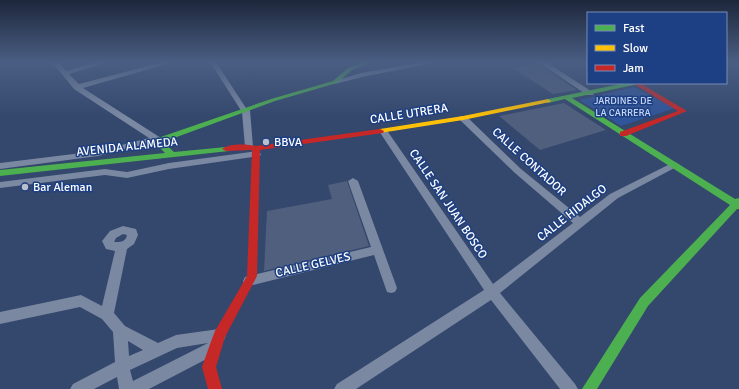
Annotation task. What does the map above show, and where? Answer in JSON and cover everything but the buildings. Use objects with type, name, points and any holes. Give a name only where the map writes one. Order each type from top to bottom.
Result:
[{"type":"street","points":[[71,80],[77,87],[156,140],[172,154]]},
{"type":"street","points":[[77,87],[103,80]]},
{"type":"street","points":[[215,389],[210,367],[217,341],[252,276],[254,150],[245,110],[225,80]]},
{"type":"street","points":[[0,166],[89,155],[130,148],[342,80]]},
{"type":"street","points":[[570,80],[590,93]]},
{"type":"street","name":"CALLE UTRERA","points":[[254,150],[463,118],[630,84]]},
{"type":"street","points":[[623,134],[684,111],[637,84]]},
{"type":"street","points":[[566,97],[623,134],[738,204],[644,302],[589,389]]},
{"type":"street","name":"CALLE CONTADOR","points":[[463,118],[518,171],[580,224]]},
{"type":"street","name":"CALLE SAN JUAN BOSCO","points":[[383,131],[492,292],[570,389]]},
{"type":"street","points":[[0,185],[105,172],[127,175],[169,166],[234,158],[254,150]]},
{"type":"street","name":"AVENIDA ALAMEDA","points":[[0,173],[172,154],[254,150]]},
{"type":"street","name":"CALLE HIDALGO","points":[[342,389],[492,292],[614,196],[675,165]]},
{"type":"street","points":[[353,181],[391,288]]},
{"type":"street","points":[[107,314],[122,247]]},
{"type":"street","name":"CALLE GELVES","points":[[249,281],[378,250]]},
{"type":"street","points":[[0,318],[81,301],[107,314],[120,330],[157,350]]},
{"type":"street","points":[[120,330],[122,366],[127,389]]},
{"type":"street","points":[[78,389],[122,366],[176,342],[217,341]]},
{"type":"street","points":[[133,389],[217,341]]},
{"type":"green space","name":"JARDINES DE LA CARRERA","points":[[634,87],[675,108],[621,126],[579,100]]},
{"type":"traffic: fast","points":[[171,154],[158,141],[273,100],[337,80]]},
{"type":"traffic: fast","points":[[548,101],[629,84]]},
{"type":"traffic: fast","points":[[566,97],[739,206]]},
{"type":"traffic: fast","points":[[0,173],[226,149]]},
{"type":"traffic: fast","points":[[589,389],[644,302],[739,201]]},
{"type":"traffic: slow","points":[[380,131],[463,118],[548,101]]},
{"type":"traffic: jam","points":[[623,134],[684,111],[637,84]]},
{"type":"traffic: jam","points":[[226,149],[249,147],[256,148],[380,131]]},
{"type":"traffic: jam","points":[[215,389],[209,367],[215,347],[219,335],[252,276],[256,148]]},
{"type":"place","name":"BBVA","points":[[266,142]]},
{"type":"place","name":"Bar Aleman","points":[[25,187]]}]
